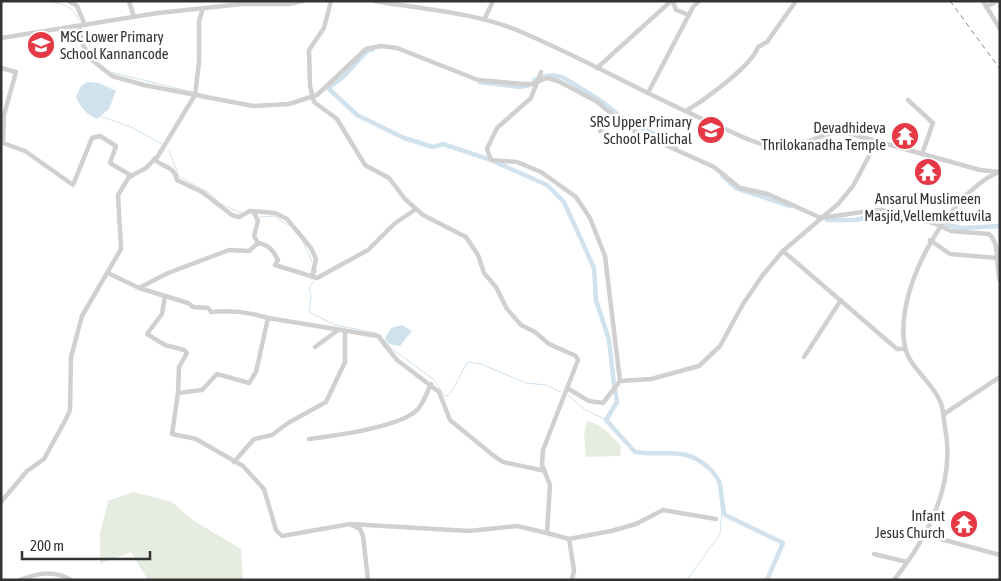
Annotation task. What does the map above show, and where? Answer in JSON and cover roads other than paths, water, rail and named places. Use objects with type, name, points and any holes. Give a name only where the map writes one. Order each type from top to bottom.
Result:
[{"type":"street","points":[[69,1],[77,6],[85,25]]},
{"type":"street","points":[[129,1],[134,17]]},
{"type":"street","points":[[1,38],[134,17],[243,3],[290,4],[304,1]]},
{"type":"street","points":[[331,1],[324,28],[310,50],[312,97],[337,119],[365,165],[389,178],[416,209],[430,220],[466,238],[478,255],[484,273],[496,287],[507,309],[521,325],[536,332],[549,344],[578,358],[578,365],[543,450],[542,460],[550,485],[547,533]]},
{"type":"street","points":[[374,1],[484,20],[518,30],[686,111],[756,142],[776,148],[788,147],[835,132],[844,132],[980,170],[999,172]]},
{"type":"street","points":[[484,20],[493,1]]},
{"type":"street","points":[[597,68],[672,1],[676,10],[689,15]]},
{"type":"street","points":[[648,93],[698,1]]},
{"type":"street","points":[[686,111],[712,94],[747,64],[756,55],[758,47],[767,42],[796,1]]},
{"type":"street","points":[[983,1],[1000,29]]},
{"type":"street","points":[[986,7],[997,1]]},
{"type":"street","points":[[1,502],[27,472],[44,459],[70,410],[71,357],[76,334],[88,304],[121,249],[118,195],[125,181],[146,168],[154,160],[195,95],[199,62],[199,21],[203,8]]},
{"type":"street","points":[[79,26],[82,43],[92,60],[112,76],[144,85],[252,106],[289,104],[312,97],[341,75],[366,49],[381,46],[397,48],[478,80],[523,84],[547,78],[566,84],[596,101],[630,129],[714,167],[740,188],[768,194],[821,218],[876,210],[893,211],[951,231],[990,234],[995,243],[997,272],[1000,281]]},
{"type":"street","points":[[1,68],[16,72],[4,115],[3,143],[25,150],[73,185],[92,138],[100,136],[116,146],[110,163],[132,176]]},
{"type":"street","points":[[541,72],[531,98],[497,128],[487,149],[490,160],[517,162],[541,172],[576,197],[590,218],[605,256],[620,381]]},
{"type":"street","points":[[908,100],[933,123],[922,154]]},
{"type":"street","points":[[600,131],[615,117]]},
{"type":"street","points":[[567,388],[590,401],[602,403],[620,381],[651,378],[699,366],[720,346],[743,304],[762,276],[783,252],[838,204],[853,186],[877,141]]},
{"type":"street","points":[[154,160],[158,164],[168,166],[176,174],[177,180],[202,192],[232,215],[239,217],[253,211],[275,213],[287,219],[300,232],[316,259],[312,277]]},
{"type":"street","points":[[894,580],[926,534],[949,463],[944,414],[934,390],[905,349],[902,327],[906,302],[913,277],[920,268],[930,240],[974,190],[988,177],[999,172]]},
{"type":"street","points":[[253,211],[258,221],[254,236],[258,243],[267,245],[274,252],[278,260],[275,265],[318,278],[358,257],[394,224],[416,209]]},
{"type":"street","points":[[930,240],[950,254],[997,258]]},
{"type":"street","points":[[139,288],[168,273],[229,250],[249,251],[258,243]]},
{"type":"street","points":[[783,252],[897,348],[905,349]]},
{"type":"street","points":[[108,273],[139,288],[188,303],[193,307],[208,308],[212,312],[226,310],[250,312],[268,318],[337,331],[378,336],[398,360],[431,384],[438,392],[450,420],[494,456],[504,462],[545,471]]},
{"type":"street","points":[[165,296],[162,314],[147,334],[165,345],[184,350],[187,353],[179,367],[178,393],[172,434],[196,439],[243,466],[264,489],[276,530],[282,536],[350,524],[380,528],[469,531],[517,526],[569,539],[636,524],[663,510],[716,519]]},
{"type":"street","points":[[804,357],[841,300]]},
{"type":"street","points":[[178,393],[202,390],[217,374],[249,383],[256,372],[268,318]]},
{"type":"street","points":[[314,347],[337,331]]},
{"type":"street","points":[[234,462],[254,439],[272,435],[288,423],[326,402],[345,362],[345,332]]},
{"type":"street","points":[[944,414],[1000,377]]},
{"type":"street","points":[[309,439],[356,433],[399,419],[418,410],[431,384]]},
{"type":"street","points":[[350,524],[360,529],[363,536],[368,580]]},
{"type":"street","points":[[926,534],[1000,555]]},
{"type":"street","points":[[569,539],[574,570],[572,580]]},
{"type":"street","points":[[874,554],[908,562]]},
{"type":"street","points":[[20,580],[31,575],[56,573],[71,580]]},
{"type":"water","points":[[88,82],[99,83],[116,91],[109,109],[97,119],[84,110],[76,97],[81,86]]},
{"type":"water","points":[[402,325],[412,331],[400,346],[389,344],[385,338],[391,328]]},
{"type":"waterway","points":[[49,1],[70,8],[79,20]]},
{"type":"waterway","points":[[84,30],[94,58]]},
{"type":"waterway","points":[[372,50],[368,50],[343,77],[328,88],[357,115],[404,138],[433,147],[443,144],[491,160],[547,185],[564,202],[594,268],[596,300],[609,340],[614,385]]},
{"type":"waterway","points":[[110,72],[192,92]]},
{"type":"waterway","points":[[534,80],[549,76],[564,78],[601,101],[626,121],[652,133],[676,148]]},
{"type":"waterway","points":[[480,82],[520,87],[530,85]]},
{"type":"waterway","points":[[100,116],[131,127],[162,144]]},
{"type":"waterway","points":[[169,151],[179,176],[209,193],[221,204],[241,213]]},
{"type":"waterway","points":[[722,175],[736,188],[790,206]]},
{"type":"waterway","points":[[827,220],[855,220],[883,214],[904,216]]},
{"type":"waterway","points":[[259,217],[274,216],[290,226]]},
{"type":"waterway","points":[[947,225],[963,228],[1000,226]]},
{"type":"waterway","points":[[303,242],[312,262]]},
{"type":"waterway","points":[[316,274],[317,269]]},
{"type":"waterway","points":[[314,281],[309,288],[311,297],[309,312],[335,325],[376,333]]},
{"type":"waterway","points":[[380,335],[391,348],[433,379],[445,396],[449,395],[468,362],[481,364],[526,383],[546,385],[561,392]]},
{"type":"waterway","points":[[615,389],[617,402],[606,420],[635,452],[683,454],[700,461],[711,470],[719,482],[725,515],[783,543],[767,580]]},
{"type":"waterway","points":[[568,395],[584,409],[606,420]]},
{"type":"waterway","points":[[687,580],[720,534],[722,508]]},
{"type":"railway","points":[[950,1],[1000,69]]},
{"type":"place","name":"MSC Lower Primary School Kannancode","points":[[41,45]]},
{"type":"place","name":"SRS Upper Primary School Pallichal","points":[[711,130]]},
{"type":"place","name":"Devadhideva Thrilokanadha Temple","points":[[905,136]]},
{"type":"place","name":"Ansarul Muslimeen Masjid,Vellemkettuvila","points":[[928,172]]},
{"type":"place","name":"Infant Jesus Church","points":[[964,524]]}]
